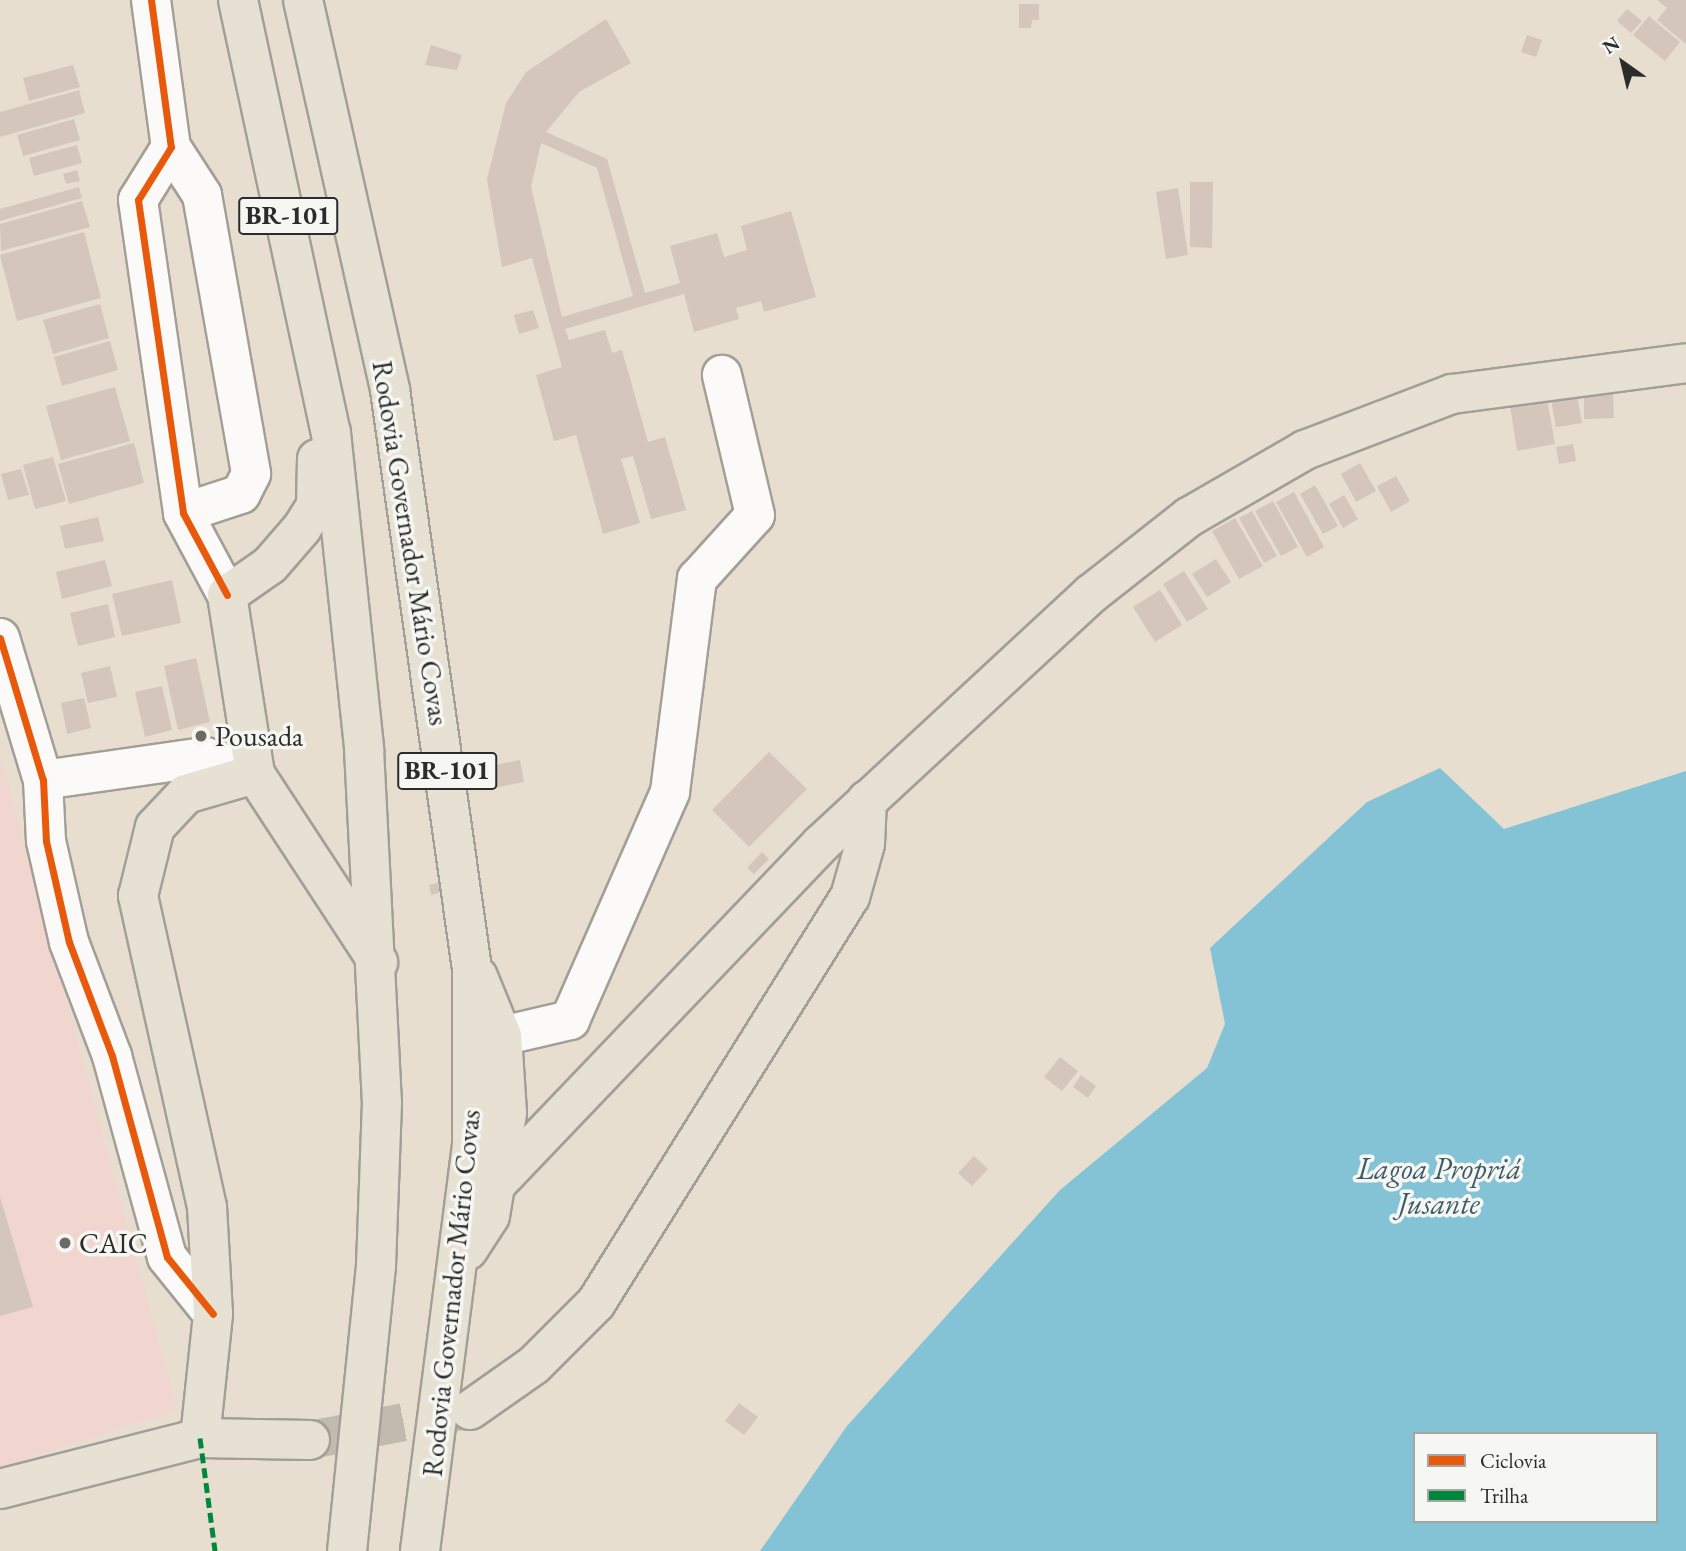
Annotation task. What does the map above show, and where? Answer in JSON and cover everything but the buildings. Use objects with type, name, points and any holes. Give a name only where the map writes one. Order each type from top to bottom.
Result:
[{"type":"main road","name":"BR-101","points":[[238,0],[331,433],[377,962],[376,1266],[347,1551]]},
{"type":"main road","name":"Rodovia Governador Mário Covas","points":[[303,0],[390,390],[472,969],[472,1144],[459,1263],[420,1551]]},
{"type":"main road","points":[[498,1182],[867,800],[1091,594],[1189,517],[1305,450],[1451,394],[1686,363]]},
{"type":"main road","points":[[331,433],[317,460],[316,506],[302,528],[270,565],[227,595],[255,774],[377,962]]},
{"type":"main road","points":[[200,1438],[213,1314],[206,1207],[138,897],[155,827],[186,794],[255,774]]},
{"type":"main road","points":[[470,1410],[534,1365],[596,1303],[850,897],[865,844],[867,800]]},
{"type":"main road","points":[[459,1263],[490,1216],[498,1182],[507,1113],[502,1036],[492,999],[472,969]]},
{"type":"main road","points":[[507,1113],[526,1116],[569,1108]]},
{"type":"main road","points":[[0,1489],[200,1438],[310,1440]]},
{"type":"street","points":[[151,0],[171,148],[202,195],[251,474],[241,494],[183,513]]},
{"type":"street","points":[[171,148],[138,200],[183,513],[227,595]]},
{"type":"street","points":[[502,1036],[570,1020],[670,792],[697,579],[755,515],[722,375]]},
{"type":"street","points":[[0,638],[43,780],[46,841],[69,942],[111,1056],[167,1257],[213,1314]]},
{"type":"street","points":[[43,780],[205,757],[255,774]]},
{"type":"shaded area","name":"CAIC","points":[[0,755],[177,1410],[0,1467]]},
{"type":"water","name":"Lagoa Propriá Jusante","points":[[1440,768],[1504,829],[1686,771],[1686,1551],[760,1551],[847,1426],[1060,1190],[1207,1068],[1225,1024],[1210,948],[1367,802]]},
{"type":"tunnel","points":[[310,1440],[468,1410]]},
{"type":"marked path","points":[[200,1438],[215,1551]]},
{"type":"cycle path","points":[[151,0],[171,147],[138,200],[183,513],[227,595]]},
{"type":"cycle path","points":[[0,638],[43,780],[46,841],[69,942],[112,1056],[167,1257],[213,1314]]},
{"type":"place","name":"Pousada","points":[[201,736]]},
{"type":"place","name":"CAIC","points":[[65,1243]]}]
